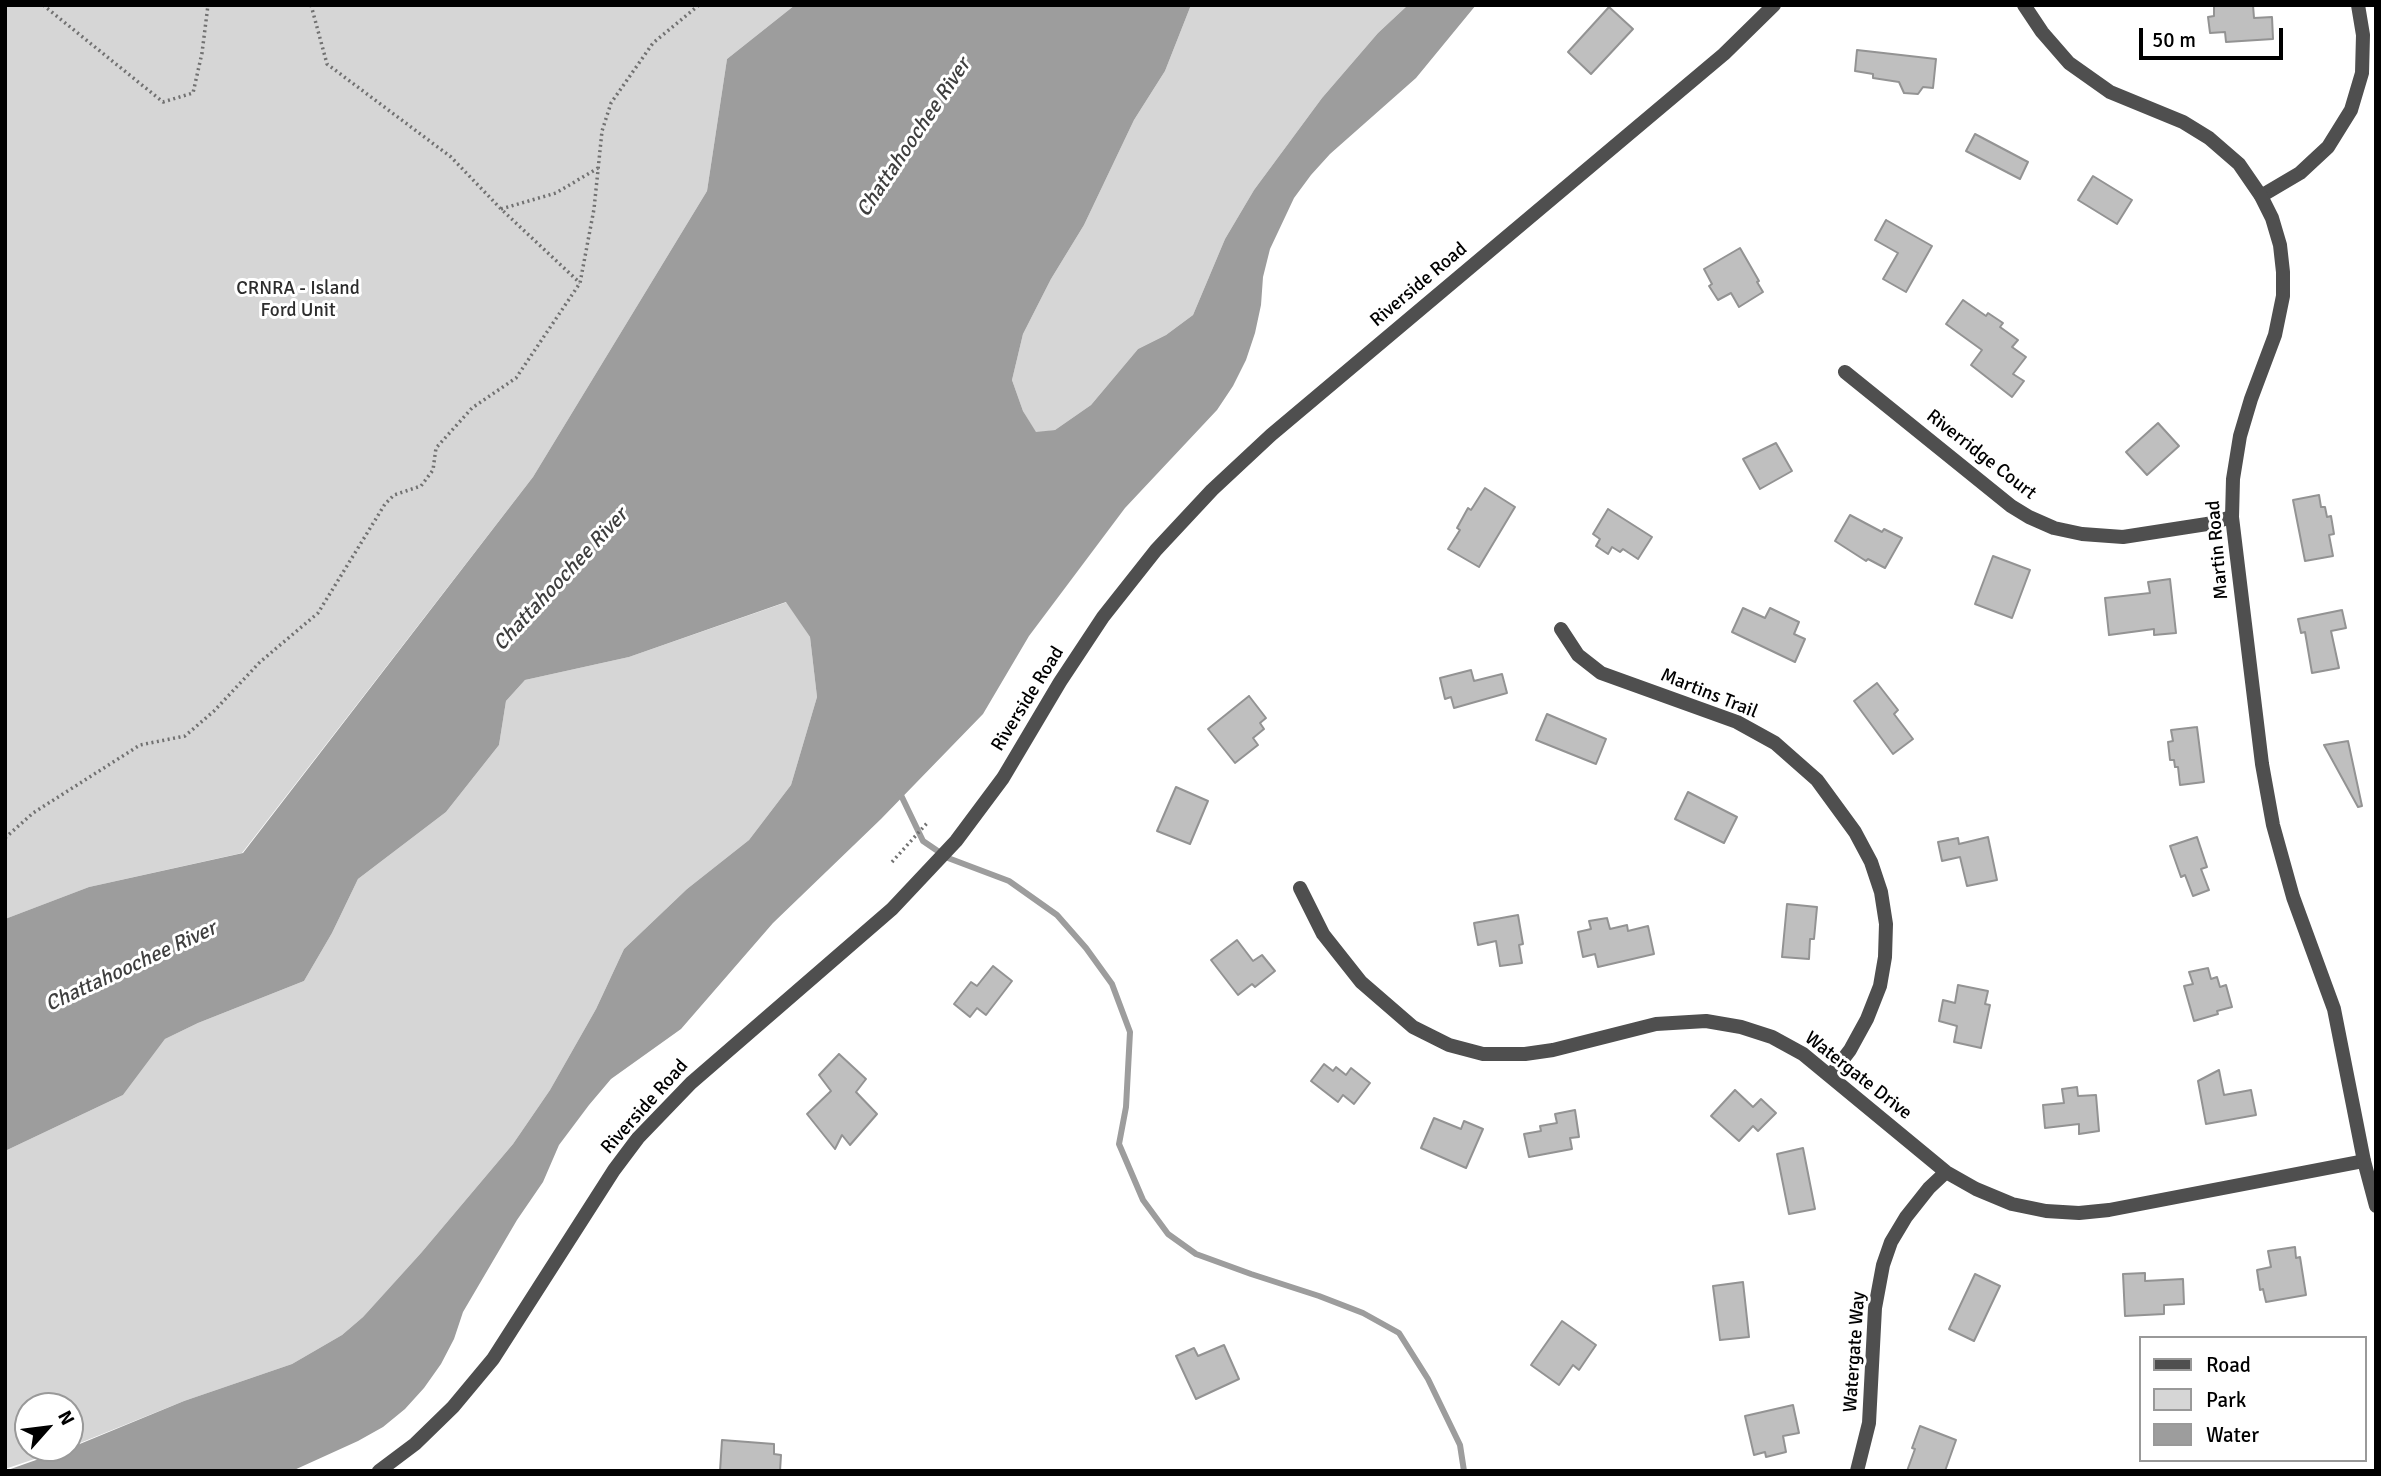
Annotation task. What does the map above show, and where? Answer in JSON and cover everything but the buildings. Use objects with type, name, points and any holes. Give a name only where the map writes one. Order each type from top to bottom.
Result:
[{"type":"street","name":"Riverside Road","points":[[379,1471],[415,1444],[444,1416],[493,1359],[614,1170],[638,1138],[691,1083],[892,909],[956,841],[1003,778],[1060,682],[1103,617],[1156,550],[1212,490],[1271,435],[1724,54],[1774,5]]},
{"type":"street","name":"Martin Road","points":[[2024,5],[2042,32],[2069,63],[2110,92],[2183,122],[2209,138],[2239,164],[2261,196],[2272,218],[2280,245],[2283,296],[2275,335],[2250,399],[2240,436],[2233,479],[2232,517],[2262,764],[2273,825],[2293,897],[2334,1009],[2364,1161],[2376,1206]]},
{"type":"street","points":[[2261,196],[2300,173],[2328,147],[2351,110],[2362,73],[2363,35],[2358,5]]},
{"type":"street","name":"Riverridge Court","points":[[1845,372],[2011,506],[2054,528],[2082,534],[2123,537],[2207,524],[2232,517]]},
{"type":"street","name":"Martins Trail","points":[[1561,629],[1578,655],[1601,673],[1737,722],[1775,743],[1817,780],[1855,832],[1871,862],[1881,892],[1886,925],[1885,957],[1880,986],[1867,1019],[1850,1050],[1830,1075]]},
{"type":"street","name":"Watergate Drive","points":[[1300,888],[1322,934],[1361,982],[1413,1027],[1449,1045],[1483,1054],[1525,1054],[1553,1050],[1656,1024],[1706,1021],[1741,1027],[1772,1037],[1803,1054],[1946,1172],[1976,1189],[2012,1204],[2046,1211],[2079,1213],[2109,1210],[2364,1161]]},
{"type":"street","name":"Watergate Way","points":[[1857,1471],[1869,1423],[1875,1308],[1883,1265],[1891,1242],[1906,1217],[1946,1172]]},
{"type":"path","points":[[43,5],[163,102],[193,93],[202,53],[208,5]]},
{"type":"path","points":[[312,5],[327,64],[451,157],[500,209],[580,283]]},
{"type":"path","points":[[5,838],[33,813],[140,745],[185,736],[214,711],[260,662],[318,613],[385,505],[394,495],[421,486],[433,470],[436,448],[472,408],[516,378],[580,283],[603,131],[611,103],[653,43],[699,5]]},
{"type":"path","points":[[500,209],[556,193],[598,168]]},
{"type":"path","points":[[892,862],[928,821]]},
{"type":"green space","name":"CRNRA - Island Ford Unit","points":[[5,5],[795,5],[727,59],[707,191],[533,477],[242,853],[89,887],[5,919]]},
{"type":"green space","points":[[1191,5],[1408,5],[1378,33],[1322,98],[1254,190],[1225,239],[1193,315],[1166,335],[1138,349],[1091,405],[1055,430],[1036,433],[1023,411],[1012,380],[1023,334],[1051,279],[1084,225],[1134,120],[1165,71]]},
{"type":"green space","points":[[787,602],[810,637],[817,697],[791,785],[749,840],[687,889],[624,949],[596,1009],[550,1090],[513,1144],[421,1253],[363,1317],[342,1335],[292,1364],[184,1401],[84,1441],[84,1392],[14,1392],[14,1462],[26,1462],[5,1469],[5,1151],[123,1095],[165,1039],[304,981],[332,933],[358,879],[446,812],[499,745],[506,701],[525,680],[629,657]]},
{"type":"water","name":"Chattahoochee River","points":[[795,5],[1191,5],[1165,71],[1134,120],[1084,225],[1051,279],[1023,334],[1012,380],[1023,411],[1036,432],[1055,430],[1091,405],[1138,349],[1166,335],[1193,315],[1225,239],[1254,190],[1322,98],[1378,33],[1408,5],[1476,5],[1416,78],[1330,154],[1294,198],[1270,249],[1255,333],[1246,360],[1217,410],[1125,508],[1029,636],[983,714],[881,819],[773,923],[681,1029],[611,1079],[589,1105],[559,1145],[543,1182],[517,1220],[463,1312],[454,1339],[441,1364],[405,1409],[383,1427],[358,1441],[292,1471],[5,1471],[30,1462],[84,1462],[84,1442],[184,1401],[292,1364],[342,1335],[363,1317],[513,1144],[550,1090],[596,1009],[624,949],[687,889],[749,840],[791,785],[817,697],[810,637],[786,602],[629,657],[525,680],[506,701],[499,745],[446,812],[358,879],[332,933],[304,981],[165,1039],[123,1095],[5,1151],[5,919],[89,887],[243,853],[533,477],[707,191],[727,59]]},
{"type":"waterway","points":[[899,791],[923,841],[948,858],[1009,881],[1057,915],[1086,948],[1112,984],[1130,1032],[1126,1107],[1119,1144],[1143,1200],[1168,1234],[1196,1254],[1363,1313],[1399,1333],[1428,1379],[1460,1445],[1464,1471]]}]
